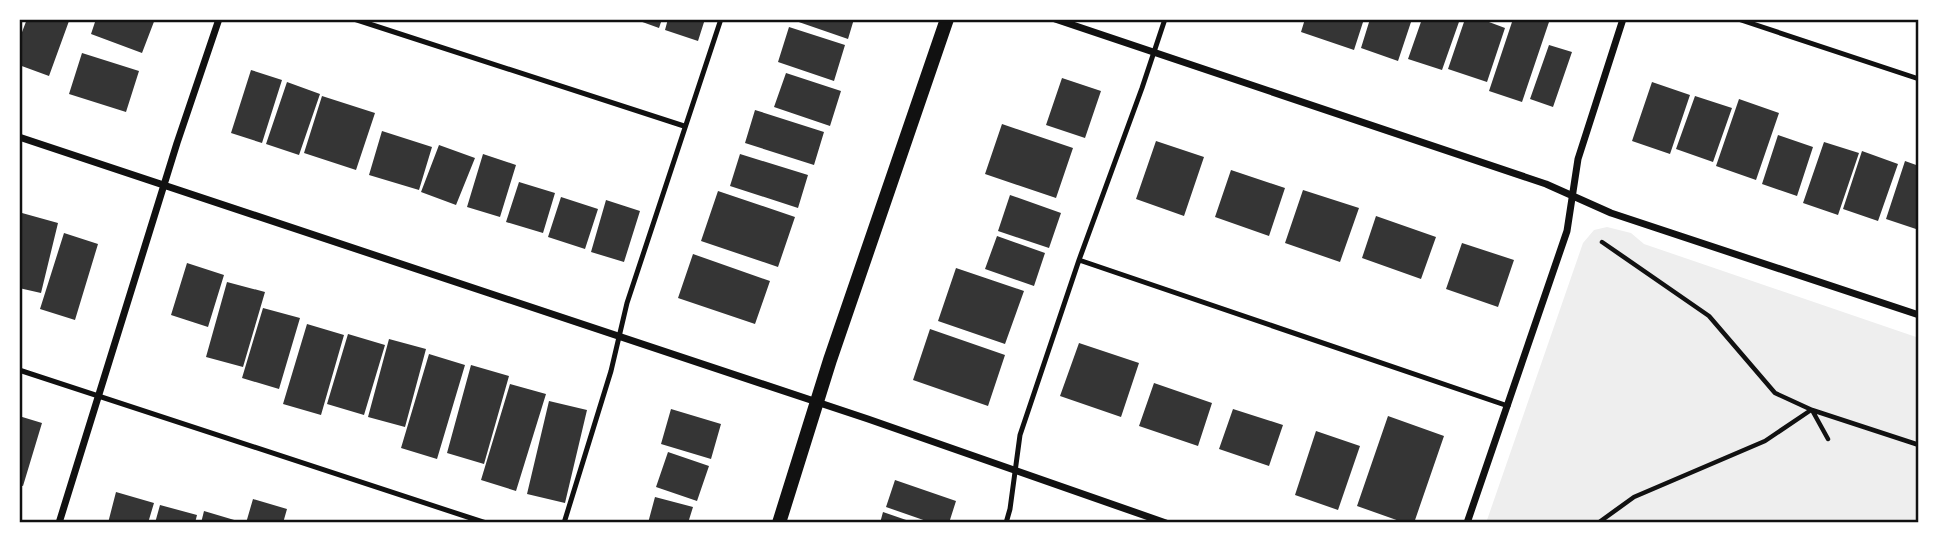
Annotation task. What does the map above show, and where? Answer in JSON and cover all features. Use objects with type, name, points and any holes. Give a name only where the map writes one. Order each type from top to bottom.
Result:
[{"type":"main road","points":[[779,523],[816,402],[947,19]]},
{"type":"street","points":[[59,523],[163,186],[219,19]]},
{"type":"street","points":[[1055,19],[1546,184],[1611,213],[1919,315]]},
{"type":"street","points":[[1467,523],[1567,231],[1578,159],[1623,19]]},
{"type":"street","points":[[19,137],[620,335],[1166,523]]},
{"type":"lane","points":[[354,19],[684,126]]},
{"type":"lane","points":[[564,523],[611,371],[627,303],[721,19]]},
{"type":"lane","points":[[1006,523],[1020,435],[1165,19]]},
{"type":"lane","points":[[1738,19],[1919,79]]},
{"type":"lane","points":[[1079,260],[1508,406]]},
{"type":"lane","points":[[19,370],[486,523]]},
{"type":"path","points":[[1602,242],[1709,316],[1775,393],[1812,410],[1919,445]]},
{"type":"path","points":[[1812,410],[1828,439]]},
{"type":"path","points":[[1598,523],[1634,497],[1765,441],[1812,410]]},
{"type":"shaded area","points":[[1607,227],[1631,233],[1644,244],[1919,338],[1919,523],[1486,523],[1583,243],[1594,230]]},
{"type":"building","points":[[27,19],[69,21],[49,76],[19,65],[19,40]]},
{"type":"building","points":[[96,19],[155,19],[142,53],[91,34]]},
{"type":"building","points":[[634,19],[662,19],[659,28]]},
{"type":"building","points":[[668,19],[705,19],[698,41],[665,30]]},
{"type":"building","points":[[790,19],[854,19],[848,39]]},
{"type":"building","points":[[1305,19],[1364,19],[1354,50],[1301,32]]},
{"type":"building","points":[[1370,19],[1412,19],[1398,61],[1361,48]]},
{"type":"building","points":[[1422,19],[1460,19],[1442,70],[1408,59]]},
{"type":"building","points":[[1465,19],[1481,19],[1505,28],[1487,82],[1448,69]]},
{"type":"building","points":[[1513,19],[1550,19],[1522,102],[1489,91]]},
{"type":"building","points":[[789,27],[845,45],[834,81],[778,62]]},
{"type":"building","points":[[1549,45],[1572,52],[1553,107],[1530,99]]},
{"type":"building","points":[[82,53],[139,71],[126,112],[69,94]]},
{"type":"building","points":[[251,70],[282,80],[262,143],[231,133]]},
{"type":"building","points":[[786,73],[841,91],[830,126],[774,107]]},
{"type":"building","points":[[1062,78],[1101,91],[1085,138],[1046,125]]},
{"type":"building","points":[[287,82],[320,94],[299,155],[266,144]]},
{"type":"building","points":[[1652,82],[1690,95],[1670,154],[1632,141]]},
{"type":"building","points":[[322,96],[375,113],[356,170],[304,153]]},
{"type":"building","points":[[1695,96],[1732,108],[1713,162],[1676,149]]},
{"type":"building","points":[[1739,99],[1779,113],[1756,180],[1716,166]]},
{"type":"building","points":[[755,110],[824,132],[814,165],[745,143]]},
{"type":"building","points":[[1002,124],[1073,148],[1056,198],[985,174]]},
{"type":"building","points":[[382,131],[432,147],[419,190],[369,175]]},
{"type":"building","points":[[1778,135],[1813,147],[1797,196],[1762,184]]},
{"type":"building","points":[[1156,141],[1204,157],[1184,216],[1136,199]]},
{"type":"building","points":[[1824,142],[1859,153],[1838,215],[1803,203]]},
{"type":"building","points":[[439,145],[475,158],[456,205],[421,192]]},
{"type":"building","points":[[1862,151],[1898,164],[1878,221],[1843,209]]},
{"type":"building","points":[[483,154],[516,165],[500,217],[467,207]]},
{"type":"building","points":[[740,154],[808,175],[798,208],[730,186]]},
{"type":"building","points":[[1905,161],[1919,166],[1919,230],[1886,219]]},
{"type":"building","points":[[1231,170],[1285,188],[1269,236],[1215,217]]},
{"type":"building","points":[[519,182],[555,193],[543,233],[506,222]]},
{"type":"building","points":[[1303,190],[1359,208],[1340,262],[1285,243]]},
{"type":"building","points":[[718,191],[795,217],[778,267],[701,241]]},
{"type":"building","points":[[1010,195],[1061,213],[1049,248],[998,231]]},
{"type":"building","points":[[561,197],[598,209],[585,249],[548,237]]},
{"type":"building","points":[[606,200],[640,211],[624,262],[591,252]]},
{"type":"building","points":[[22,213],[58,223],[41,293],[19,288],[19,225]]},
{"type":"building","points":[[1376,216],[1436,237],[1421,279],[1362,258]]},
{"type":"building","points":[[64,233],[98,244],[75,320],[40,309]]},
{"type":"building","points":[[997,236],[1045,253],[1034,286],[985,269]]},
{"type":"building","points":[[1462,243],[1514,260],[1498,307],[1446,289]]},
{"type":"building","points":[[693,254],[770,281],[755,324],[678,298]]},
{"type":"building","points":[[187,263],[224,275],[208,327],[171,315]]},
{"type":"building","points":[[956,268],[1024,291],[1005,344],[938,321]]},
{"type":"building","points":[[227,282],[265,292],[243,367],[206,357]]},
{"type":"building","points":[[263,308],[300,318],[279,389],[242,378]]},
{"type":"building","points":[[307,324],[344,335],[321,415],[283,404]]},
{"type":"building","points":[[930,329],[1005,355],[988,406],[913,380]]},
{"type":"building","points":[[348,334],[385,345],[364,415],[327,404]]},
{"type":"building","points":[[389,339],[426,349],[405,427],[368,417]]},
{"type":"building","points":[[1079,343],[1139,363],[1121,417],[1060,396]]},
{"type":"building","points":[[429,354],[465,365],[437,459],[401,448]]},
{"type":"building","points":[[471,365],[509,376],[484,464],[447,453]]},
{"type":"building","points":[[1154,383],[1212,403],[1198,446],[1139,426]]},
{"type":"building","points":[[510,384],[546,394],[516,491],[481,480]]},
{"type":"building","points":[[549,401],[587,410],[565,503],[527,494]]},
{"type":"building","points":[[671,409],[721,424],[711,459],[661,444]]},
{"type":"building","points":[[1233,409],[1283,425],[1269,466],[1219,449]]},
{"type":"building","points":[[19,416],[42,423],[23,486],[19,485]]},
{"type":"building","points":[[1388,416],[1444,436],[1414,523],[1405,523],[1357,506]]},
{"type":"building","points":[[1316,431],[1360,446],[1338,510],[1295,495]]},
{"type":"building","points":[[668,452],[709,466],[697,501],[656,487]]},
{"type":"building","points":[[895,480],[956,501],[949,523],[932,523],[886,507]]},
{"type":"building","points":[[116,492],[154,503],[148,523],[108,523]]},
{"type":"building","points":[[655,497],[693,507],[688,523],[648,523]]},
{"type":"building","points":[[253,499],[287,509],[283,523],[246,523]]},
{"type":"building","points":[[160,505],[197,515],[195,523],[155,523]]},
{"type":"building","points":[[204,511],[241,522],[241,523],[201,523]]},
{"type":"building","points":[[883,512],[912,522],[912,523],[880,523]]}]
